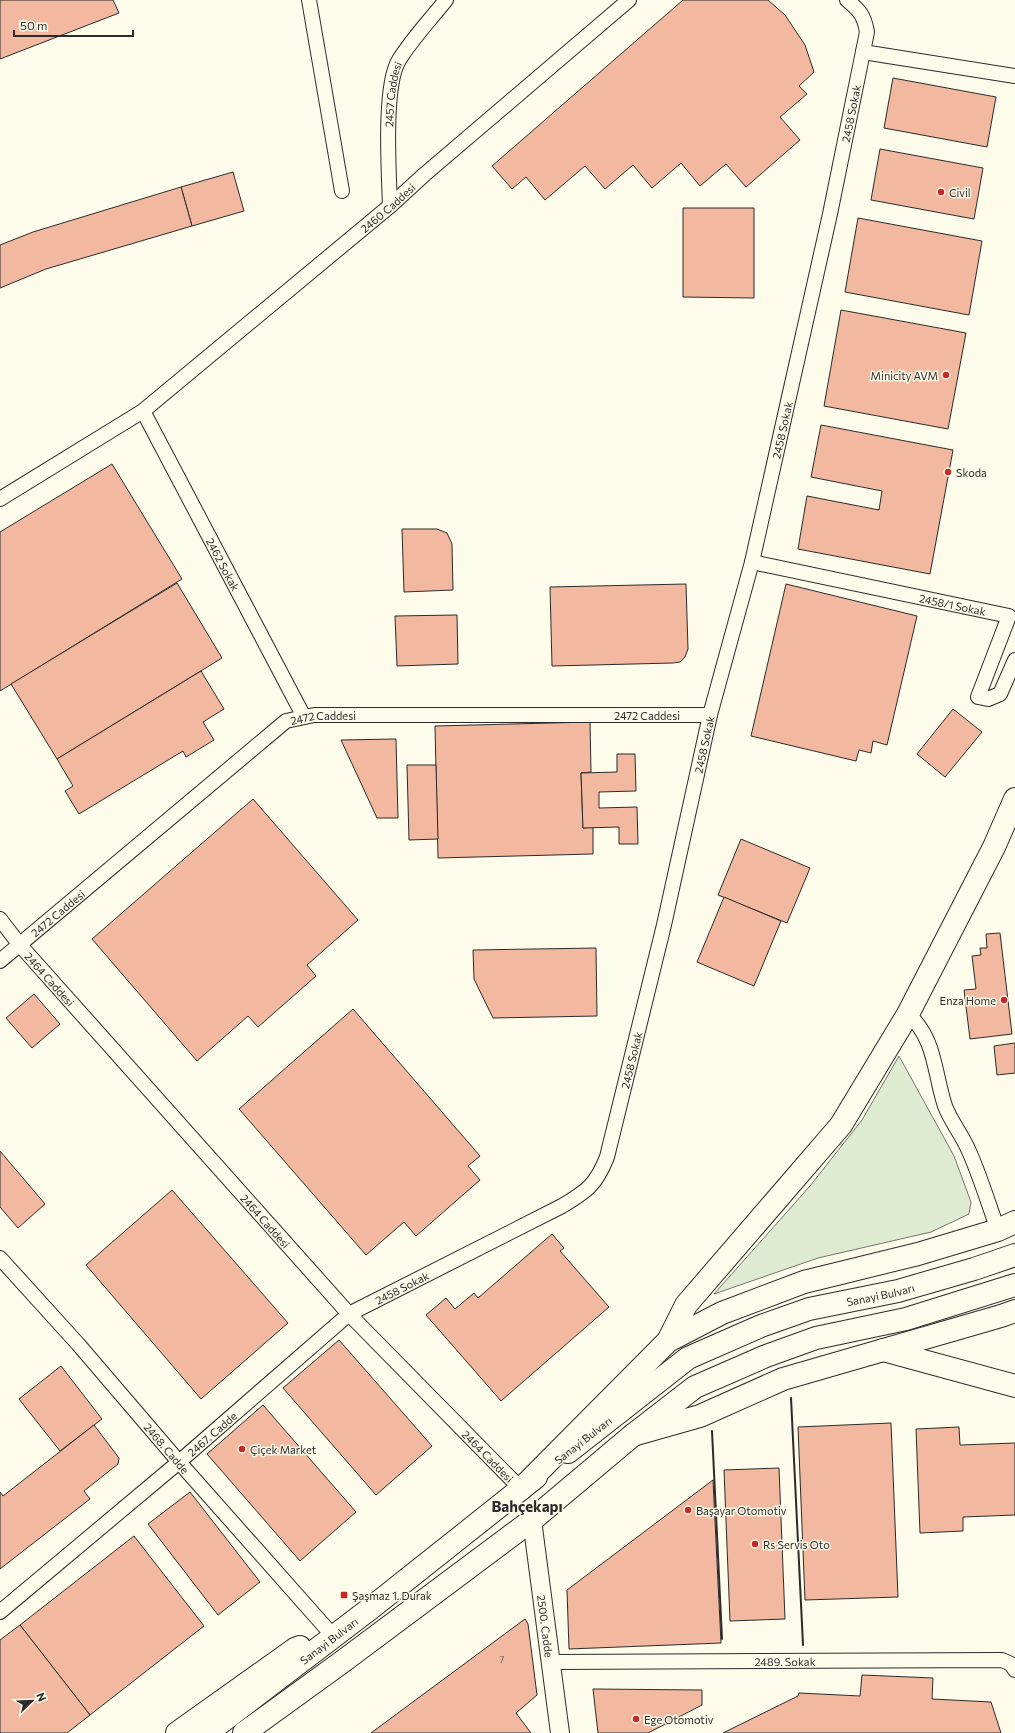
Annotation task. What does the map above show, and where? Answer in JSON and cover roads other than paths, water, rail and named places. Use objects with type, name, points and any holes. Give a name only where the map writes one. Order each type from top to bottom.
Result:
[{"type":"main road","points":[[668,1341],[686,1305],[841,1125],[908,1014],[994,847],[1015,799]]},
{"type":"main road","points":[[521,1489],[668,1341],[722,1313],[804,1282],[918,1254],[1006,1226]]},
{"type":"main road","name":"Sanayi Bulvarı","points":[[207,1733],[334,1637],[688,1358],[761,1326],[809,1309],[898,1291],[974,1270],[1015,1255]]},
{"type":"main road","points":[[244,1733],[532,1520],[633,1435],[695,1387],[766,1356],[816,1338],[906,1319],[1015,1285]]},
{"type":"main road","points":[[633,1435],[700,1416],[783,1379],[1015,1311]]},
{"type":"main road","points":[[883,1350],[1015,1386]]},
{"type":"main road","points":[[177,1733],[295,1649],[334,1637]]},
{"type":"main road","points":[[268,1733],[342,1662]]},
{"type":"street","points":[[309,0],[342,191]]},
{"type":"street","name":"2457 Caddesi","points":[[390,206],[390,88],[398,62],[446,0]]},
{"type":"street","name":"2460 Caddesi","points":[[0,499],[143,411],[390,206],[425,174],[629,0]]},
{"type":"street","name":"2458 Sokak","points":[[349,1314],[562,1206],[592,1186],[602,1170],[607,1157],[664,925],[710,715],[752,562],[830,214],[867,32],[865,18],[857,8],[847,0]]},
{"type":"street","points":[[863,52],[1015,76]]},
{"type":"street","name":"2462 Sokak","points":[[143,411],[304,716]]},
{"type":"street","name":"2458/1 Sokak","points":[[752,562],[1009,616],[978,697],[988,699],[1000,694],[1015,660]]},
{"type":"street","name":"2472 Caddesi","points":[[0,961],[286,721],[314,715],[710,715]]},
{"type":"street","name":"2464 Caddesi","points":[[0,919],[19,944],[349,1314],[521,1489]]},
{"type":"street","points":[[908,1014],[916,1021],[925,1033],[931,1050],[945,1107],[969,1150],[1006,1226]]},
{"type":"street","name":"2468. Cadde","points":[[0,1258],[78,1344],[179,1462],[334,1637]]},
{"type":"street","name":"2467. Cadde","points":[[0,1612],[179,1462],[349,1314]]},
{"type":"street","name":"2500. Cadde","points":[[532,1520],[552,1662],[560,1733]]},
{"type":"street","name":"2489. Sokak","points":[[552,1662],[1002,1660],[1011,1664],[1015,1670]]},
{"type":"place","name":"Civil","points":[[941,192]]},
{"type":"place","name":"Minicity AVM","points":[[946,375]]},
{"type":"place","name":"Skoda","points":[[948,472]]},
{"type":"place","name":"Enza Home","points":[[1004,1000]]},
{"type":"place","name":"Çiçek Market","points":[[242,1449]]},
{"type":"place","name":"Başayar Otomotiv","points":[[688,1510]]},
{"type":"place","name":"Rs Servis Oto","points":[[755,1544]]},
{"type":"place","name":"Şaşmaz 1. Durak","points":[[344,1595]]},
{"type":"place","name":"Ege Otomotiv","points":[[636,1719]]},
{"type":"district","name":"Bahçekapı","points":[[527,1506]]}]
